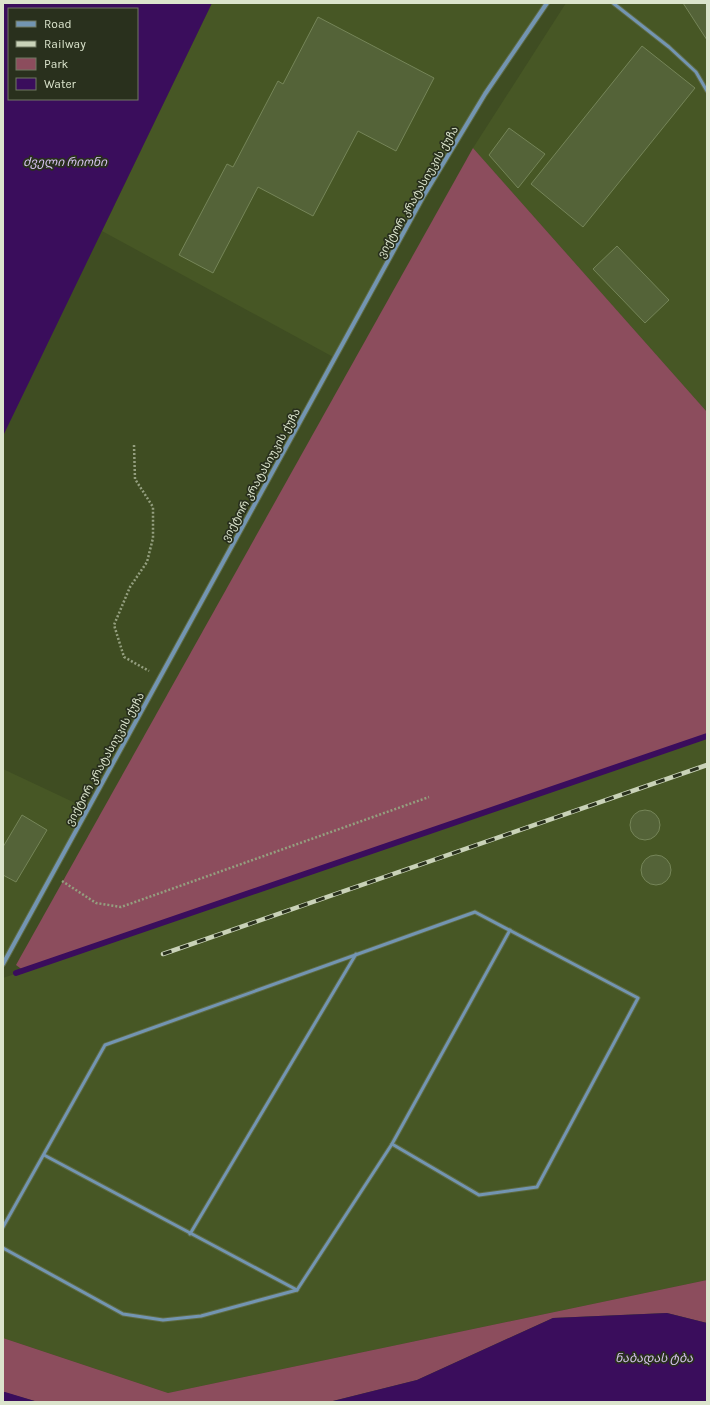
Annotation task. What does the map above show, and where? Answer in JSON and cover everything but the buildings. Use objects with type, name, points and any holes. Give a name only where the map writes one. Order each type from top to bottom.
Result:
[{"type":"street","name":"ვიქტორ კრატასიუკის ქუჩა","points":[[3,964],[423,197],[485,94],[547,3]]},
{"type":"lane","points":[[614,3],[696,72],[707,91]]},
{"type":"lane","points":[[3,1227],[106,1045],[356,954],[475,912],[638,998],[538,1187],[479,1195],[392,1144]]},
{"type":"lane","points":[[3,1248],[123,1314],[163,1320],[201,1316],[297,1290],[392,1144],[510,930]]},
{"type":"lane","points":[[190,1234],[356,954]]},
{"type":"lane","points":[[44,1155],[297,1290]]},
{"type":"path","points":[[134,445],[135,479],[153,507],[153,538],[148,562],[130,587],[114,624],[124,657],[160,678]]},
{"type":"path","points":[[52,875],[96,904],[121,907],[429,797]]},
{"type":"shaded area","points":[[212,3],[547,3],[485,94],[423,197],[335,358],[102,231]]},
{"type":"shaded area","points":[[566,3],[707,3],[707,412],[473,148]]},
{"type":"shaded area","points":[[707,736],[707,1280],[168,1393],[3,1338],[3,978]]},
{"type":"shaded area","points":[[3,769],[88,809],[3,964]]},
{"type":"green space","points":[[473,148],[707,412],[707,736],[24,971],[16,965]]},
{"type":"green space","points":[[707,1280],[707,1323],[667,1313],[553,1318],[417,1380],[329,1402],[38,1402],[3,1392],[3,1338],[168,1393]]},
{"type":"water","name":"ძველი რიონი","points":[[3,3],[212,3],[3,436]]},
{"type":"water","name":"ნაბადას ტბა","points":[[667,1313],[707,1323],[707,1402],[329,1402],[417,1380],[553,1318]]},
{"type":"water","points":[[3,1392],[5,1392],[38,1402],[3,1402]]},
{"type":"waterway","points":[[16,973],[707,736]]},
{"type":"railway","points":[[163,954],[707,765]]}]
